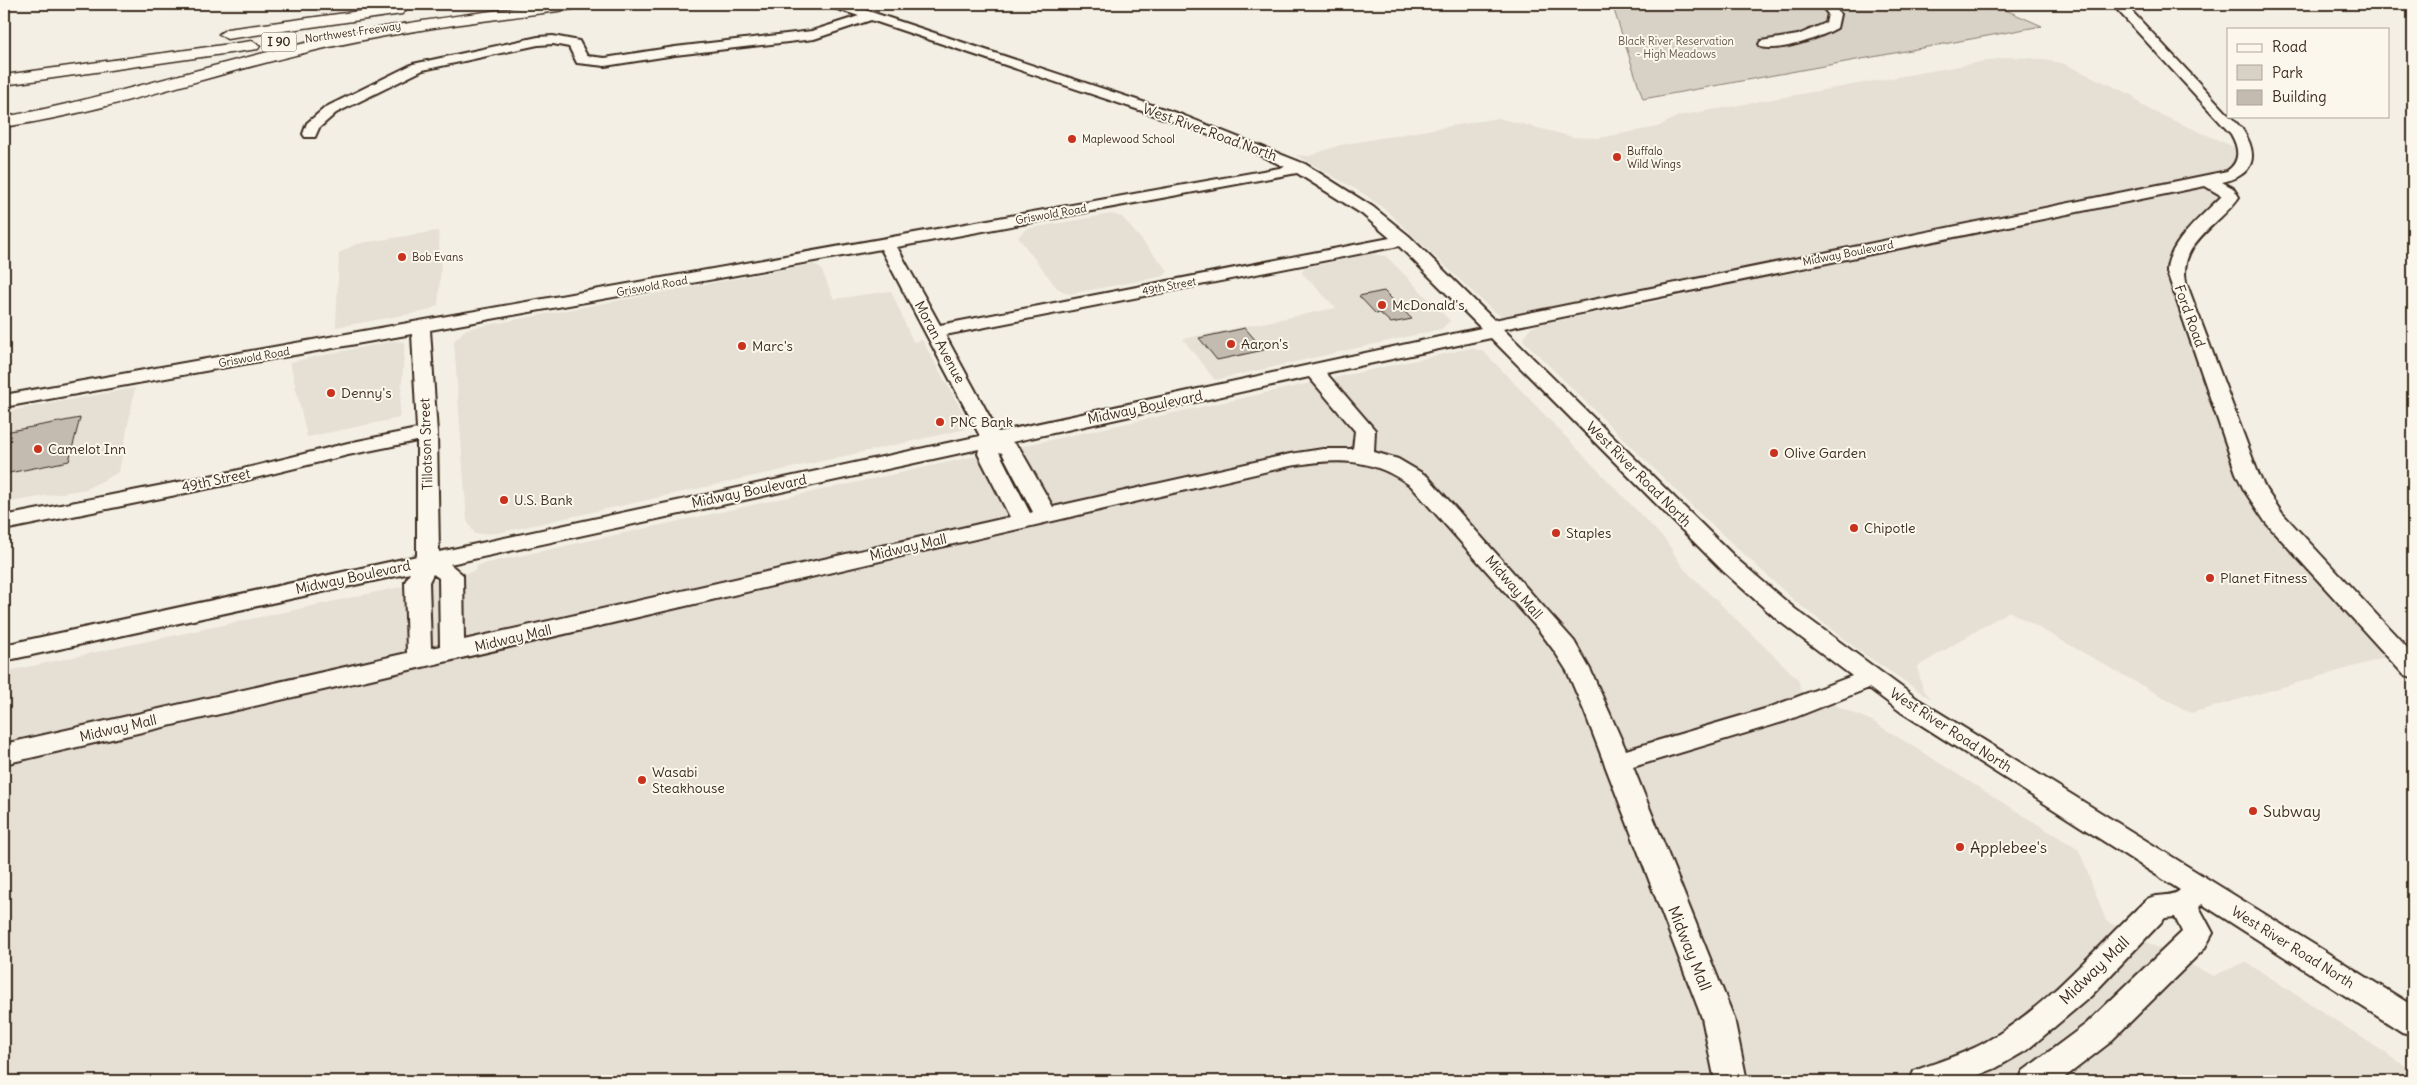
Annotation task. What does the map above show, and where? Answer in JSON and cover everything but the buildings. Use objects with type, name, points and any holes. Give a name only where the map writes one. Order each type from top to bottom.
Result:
[{"type":"highway","name":"Northwest Freeway","points":[[4,80],[554,4]]},
{"type":"highway","points":[[4,122],[81,107],[328,42],[453,21],[573,4]]},
{"type":"highway","name":"Northwest Freeway","points":[[89,52],[411,9]]},
{"type":"street","name":"West River Road North","points":[[835,4],[1234,138],[1300,167],[1348,196],[1403,240],[1731,566],[1787,615],[1910,706],[2191,896],[2413,1022]]},
{"type":"street","points":[[1766,44],[1808,37],[1827,28],[1832,24],[1834,14],[1826,4]]},
{"type":"street","points":[[2118,4],[2225,118],[2241,138],[2246,153],[2241,169],[2232,174],[2206,180]]},
{"type":"street","points":[[310,134],[312,126],[320,118],[354,98],[411,70],[462,56],[553,40],[574,44],[582,60],[605,62],[675,51],[814,34],[872,16]]},
{"type":"street","name":"Griswold Road","points":[[4,401],[887,244],[1274,174],[1300,167]]},
{"type":"street","name":"Midway Boulevard","points":[[4,653],[428,560],[1314,371],[1492,329],[2206,180]]},
{"type":"street","name":"Ford Road","points":[[2206,180],[2227,191],[2231,197],[2191,238],[2176,261],[2175,269],[2177,282],[2247,474],[2258,496],[2274,518],[2413,670]]},
{"type":"street","name":"49th Street","points":[[934,332],[1403,240]]},
{"type":"street","name":"Moran Avenue","points":[[887,244],[992,440],[988,454],[1034,518]]},
{"type":"street","name":"Tillotson Street","points":[[418,660],[417,582],[428,560],[427,433],[421,327]]},
{"type":"street","points":[[1314,371],[1365,430],[1363,456]]},
{"type":"street","name":"49th Street","points":[[4,523],[235,477],[348,449],[427,433]]},
{"type":"street","name":"Midway Mall","points":[[4,754],[1304,457],[1337,454],[1363,456],[1402,470],[1419,481],[1546,622],[1565,647],[1579,671],[1718,1018],[1731,1081]]},
{"type":"street","points":[[428,560],[451,575],[452,652]]},
{"type":"street","points":[[1616,762],[1757,720],[1836,694],[1870,678]]},
{"type":"street","points":[[2035,1081],[2097,1034],[2193,940],[2198,933],[2191,896]]},
{"type":"street","name":"Midway Mall","points":[[1926,1081],[1992,1054],[2032,1028],[2087,979],[2157,907],[2191,896]]},
{"type":"shaded area","points":[[2010,57],[2062,63],[2132,95],[2141,105],[2152,111],[2241,150],[2240,156],[2229,171],[1650,289],[1603,296],[1502,316],[1493,311],[1387,211],[1364,194],[1296,155],[1309,156],[1340,145],[1498,118],[1573,137],[1599,138],[1658,127],[1678,116]]},
{"type":"shaded area","points":[[2204,186],[2215,189],[2220,192],[2221,196],[2175,249],[2233,459],[2391,656],[2191,713],[2009,611],[1917,667],[1923,689],[1931,699],[1858,650],[1795,601],[1697,511],[1523,340],[1529,329],[1540,324],[1660,301],[1836,260]]},
{"type":"shaded area","points":[[1111,214],[1122,217],[1168,271],[1164,276],[1069,294],[1057,288],[1018,237],[1026,229]]},
{"type":"shaded area","points":[[438,231],[441,266],[438,305],[427,311],[336,327],[339,253],[356,244]]},
{"type":"shaded area","points":[[1370,254],[1386,256],[1450,321],[1441,329],[1215,380],[1183,339],[1336,308],[1302,273],[1304,268]]},
{"type":"shaded area","points":[[814,264],[821,269],[834,299],[891,291],[913,342],[922,340],[970,425],[962,430],[498,533],[475,534],[467,521],[454,341],[466,329]]},
{"type":"shaded area","points":[[394,341],[405,342],[399,418],[307,437],[290,362]]},
{"type":"shaded area","points":[[1471,348],[1484,352],[1666,541],[1684,569],[1798,679],[1801,691],[1872,721],[2079,850],[2106,921],[2213,976],[2246,962],[2413,1071],[2413,1081],[4,1081],[4,672],[475,571],[478,565]]},
{"type":"shaded area","points":[[135,388],[119,472],[86,489],[4,503],[4,412]]},
{"type":"green space","name":"Black River Reservation - High Meadows","points":[[1612,4],[1992,4],[2042,26],[1643,99]]},
{"type":"place","name":"Maplewood School","points":[[1072,139]]},
{"type":"place","name":"Buffalo Wild Wings","points":[[1617,157]]},
{"type":"place","name":"Bob Evans","points":[[402,257]]},
{"type":"place","name":"McDonald's","points":[[1382,305]]},
{"type":"place","name":"Aaron's","points":[[1231,344]]},
{"type":"place","name":"Marc's","points":[[742,346]]},
{"type":"place","name":"Denny's","points":[[331,393]]},
{"type":"place","name":"PNC Bank","points":[[940,422]]},
{"type":"place","name":"Camelot Inn","points":[[38,449]]},
{"type":"place","name":"Olive Garden","points":[[1774,453]]},
{"type":"place","name":"U.S. Bank","points":[[504,500]]},
{"type":"place","name":"Chipotle","points":[[1854,528]]},
{"type":"place","name":"Staples","points":[[1556,533]]},
{"type":"place","name":"Planet Fitness","points":[[2210,578]]},
{"type":"place","name":"Wasabi Steakhouse","points":[[642,780]]},
{"type":"place","name":"Subway","points":[[2253,811]]},
{"type":"place","name":"Applebee's","points":[[1960,847]]}]
